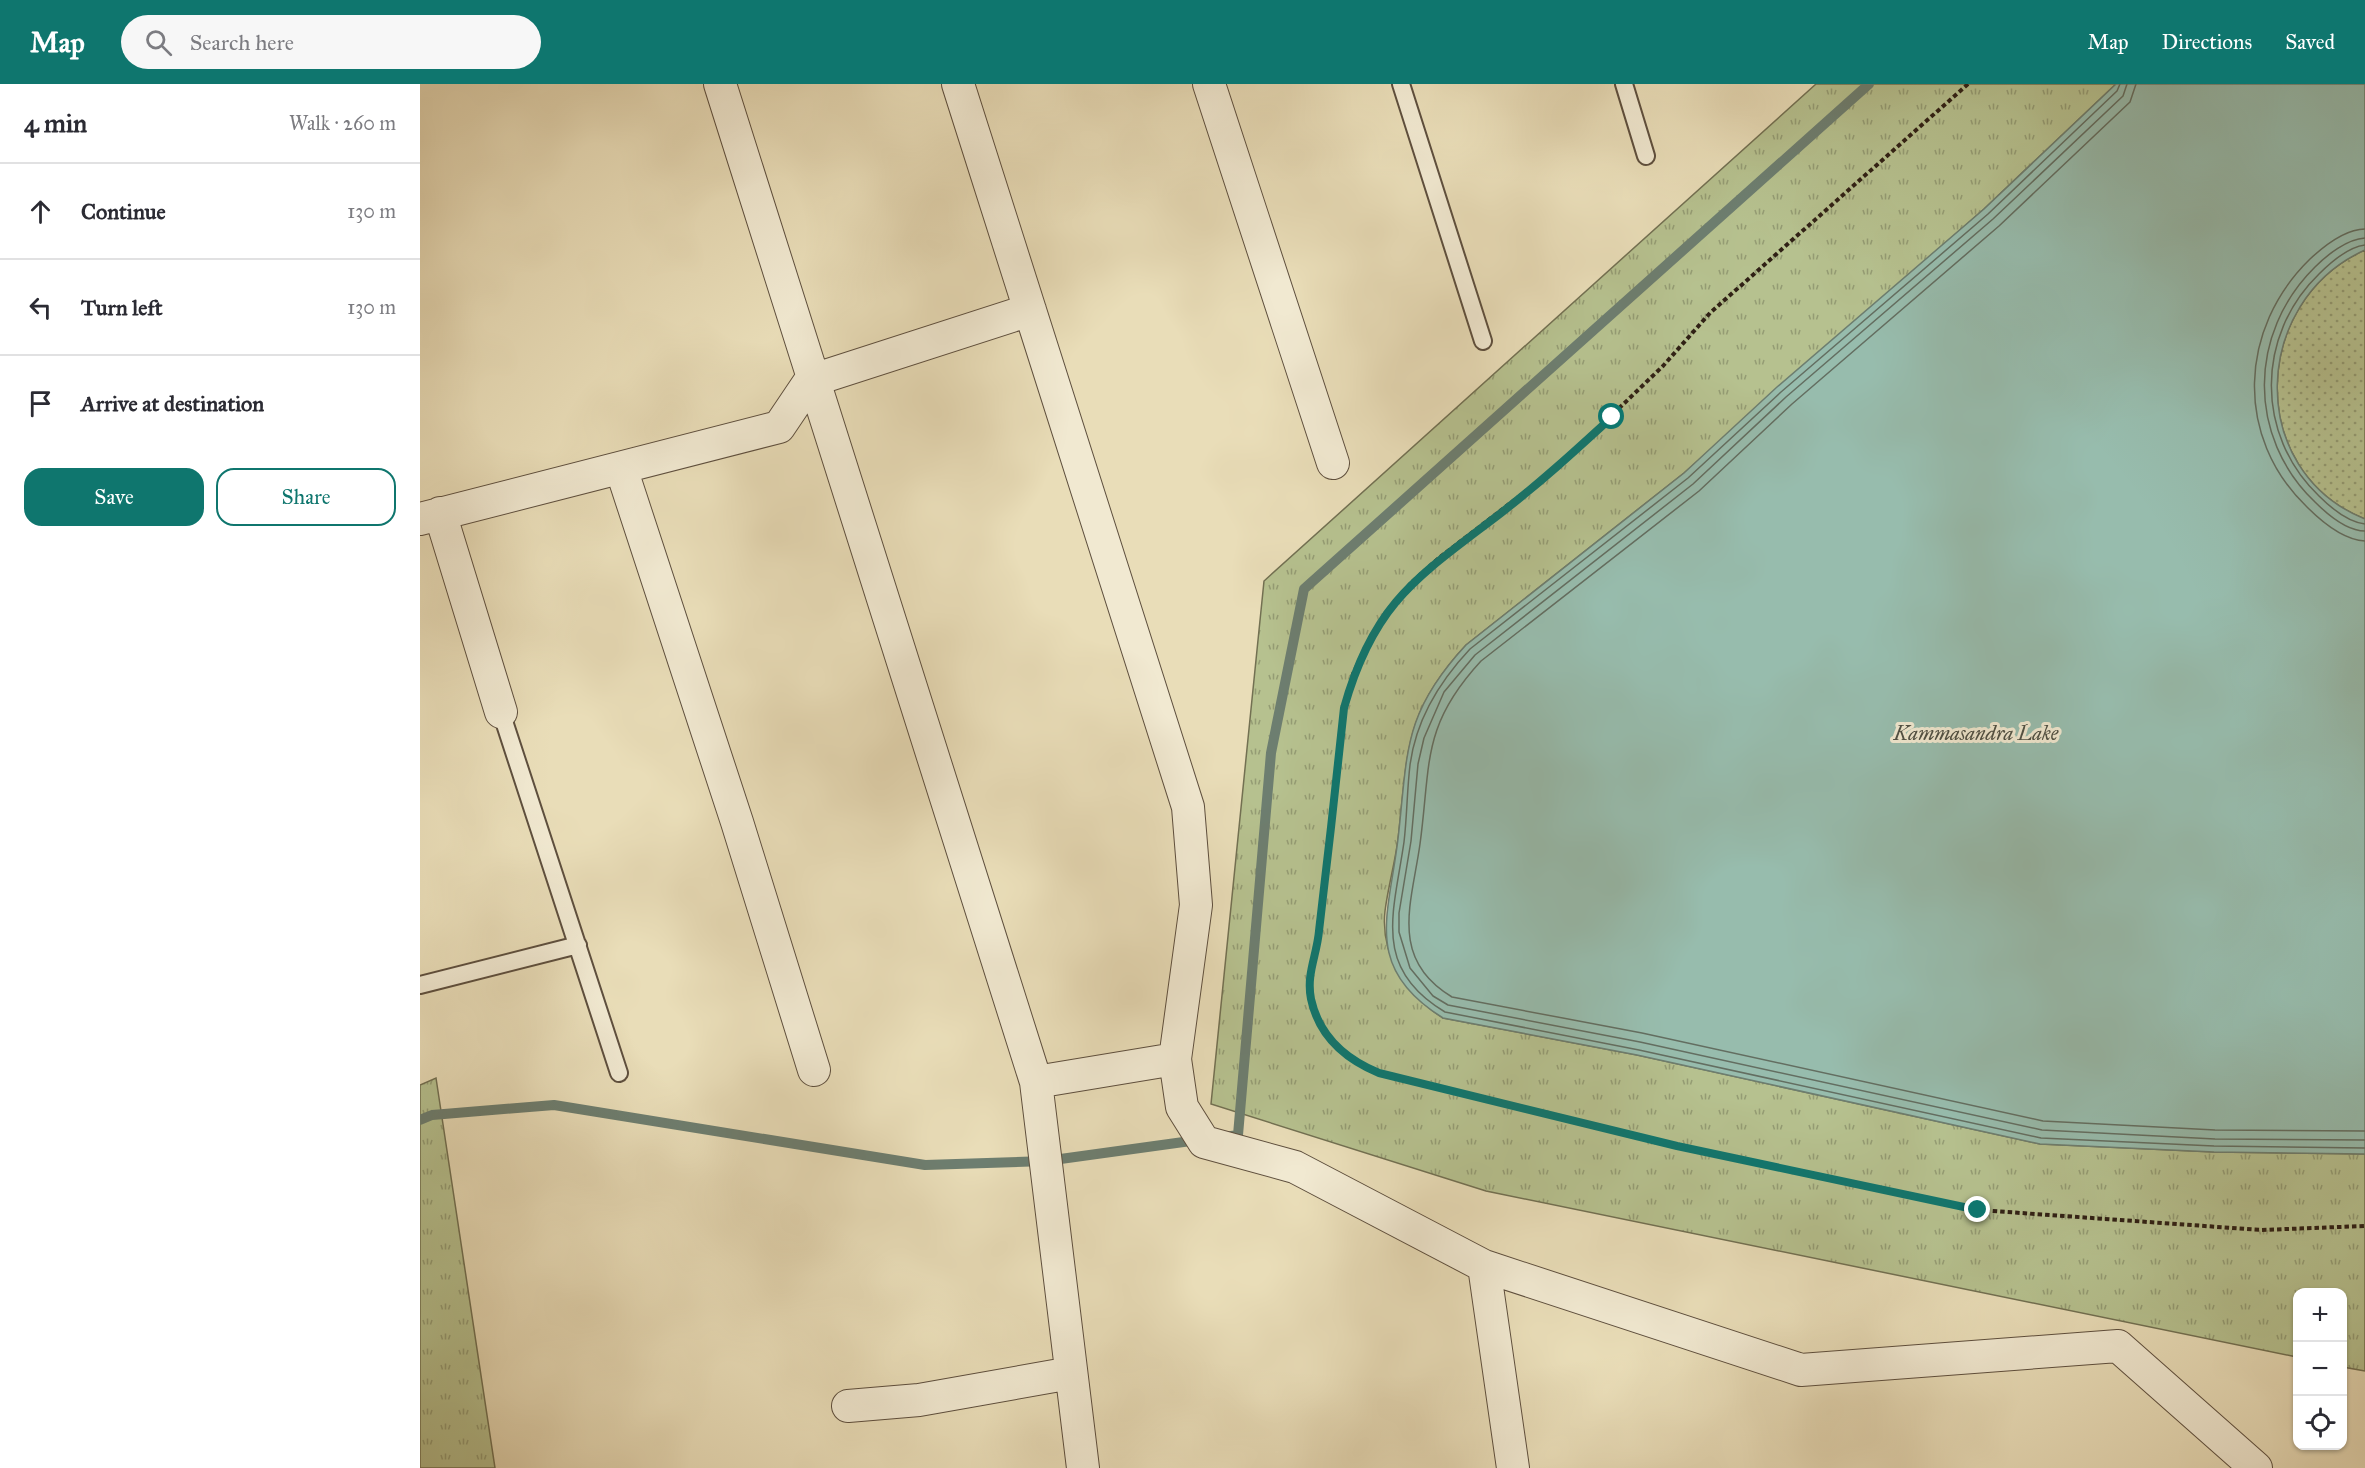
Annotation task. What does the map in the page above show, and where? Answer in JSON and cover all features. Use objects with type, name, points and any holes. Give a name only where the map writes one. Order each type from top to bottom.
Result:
[{"type":"street","points":[[720,84],[1036,1082],[1083,1468]]},
{"type":"street","points":[[958,84],[1188,807],[1196,905],[1175,1059],[1182,1107],[1204,1142],[1295,1167],[1484,1266],[1801,1370],[2118,1346],[2256,1468]]},
{"type":"street","points":[[1209,84],[1333,463]]},
{"type":"street","points":[[501,712],[430,516],[779,427],[813,379],[1030,310]]},
{"type":"street","points":[[621,468],[737,822],[814,1070]]},
{"type":"street","points":[[1036,1082],[1175,1059]]},
{"type":"street","points":[[1484,1266],[1513,1468]]},
{"type":"street","points":[[848,1406],[919,1400],[1071,1373]]},
{"type":"lane","points":[[1401,84],[1483,341]]},
{"type":"lane","points":[[1624,84],[1646,156]]},
{"type":"lane","points":[[501,712],[619,1073]]},
{"type":"lane","points":[[420,985],[578,945]]},
{"type":"path","points":[[1968,84],[1710,313],[1663,366],[1560,465],[1439,558],[1411,583],[1386,612],[1353,674],[1344,708],[1318,939],[1309,978],[1311,998],[1317,1017],[1326,1035],[1340,1051],[1358,1065],[1379,1073],[1677,1146],[1978,1210],[2260,1230],[2365,1226]]},
{"type":"green space","points":[[1816,84],[2116,84],[1984,209],[1684,473],[1466,645],[1445,669],[1419,714],[1407,758],[1397,848],[1385,911],[1387,943],[1392,959],[1408,986],[1430,1009],[1443,1018],[1637,1055],[2040,1144],[2214,1152],[2365,1154],[2365,1371],[2347,1368],[2347,1288],[2293,1288],[2293,1356],[1486,1191],[1211,1104],[1264,581]]},
{"type":"green space","points":[[2365,250],[2365,519],[2326,496],[2298,464],[2282,426],[2277,386],[2283,345],[2300,307],[2327,274]]},
{"type":"green space","points":[[436,1078],[495,1468],[420,1468],[420,1085]]},
{"type":"water","name":"Kammasandra Lake","points":[[2116,84],[2365,84],[2365,250],[2327,274],[2300,307],[2283,345],[2277,386],[2282,426],[2298,464],[2326,496],[2365,519],[2365,1154],[2214,1152],[2040,1144],[1637,1055],[1443,1018],[1417,999],[1401,980],[1391,959],[1387,938],[1387,916],[1407,758],[1412,735],[1430,692],[1445,670],[1466,645],[1684,473],[1777,387],[1984,209]]},
{"type":"waterway","points":[[1225,1137],[1238,1135],[1271,753],[1304,589],[1869,84]]},
{"type":"waterway","points":[[420,1120],[432,1115],[554,1105],[925,1165],[1046,1161],[1198,1140]]},
{"type":"route","points":[[1612,417],[1560,465],[1439,558],[1411,583],[1386,612],[1368,642],[1353,674],[1344,708],[1318,939],[1309,978],[1311,998],[1317,1017],[1326,1035],[1340,1051],[1358,1065],[1379,1073],[1677,1146],[1978,1210]]}]
